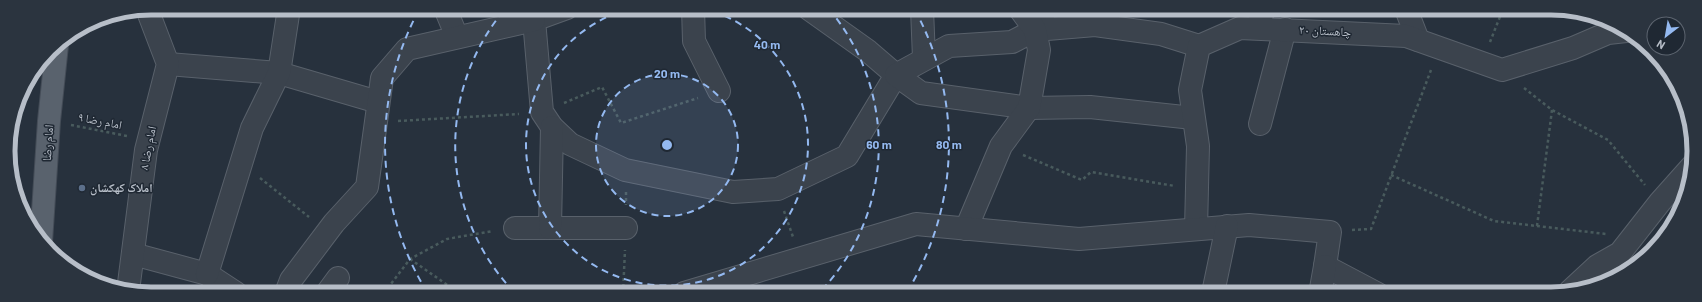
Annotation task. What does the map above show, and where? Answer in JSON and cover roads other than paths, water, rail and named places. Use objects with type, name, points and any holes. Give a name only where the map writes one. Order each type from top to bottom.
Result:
[{"type":"main road","name":"امام رضا","points":[[42,232],[49,121],[56,54]]},
{"type":"street","points":[[149,15],[168,64],[279,73],[378,102]]},
{"type":"street","points":[[207,274],[252,128],[279,73],[288,15]]},
{"type":"street","points":[[447,15],[457,37]]},
{"type":"street","points":[[288,287],[291,280],[327,232],[367,187],[382,78],[407,49],[534,20],[548,15]]},
{"type":"street","points":[[693,15],[694,41],[719,91]]},
{"type":"street","points":[[817,15],[868,50],[896,75],[921,93],[1029,108],[1090,107],[1193,118]]},
{"type":"street","points":[[922,15],[924,58]]},
{"type":"street","points":[[966,228],[1001,146],[1029,108],[1039,50],[1035,30],[1024,15]]},
{"type":"street","points":[[1035,30],[1043,15]]},
{"type":"street","points":[[1408,15],[1418,40]]},
{"type":"street","name":"چاهستان ۲۰","points":[[1199,46],[1261,19],[1285,29],[1406,36],[1502,70],[1573,48],[1613,30]]},
{"type":"street","points":[[534,20],[542,112],[552,127],[570,144],[625,170],[733,192],[778,189],[846,156],[896,75],[924,58],[949,46],[1012,42],[1035,30],[1095,25],[1161,34],[1199,46],[1190,90],[1198,146],[1196,229]]},
{"type":"street","points":[[1260,124],[1285,29]]},
{"type":"street","name":"امام رضا ۸","points":[[129,285],[148,140],[168,64]]},
{"type":"street","points":[[550,228],[552,127]]},
{"type":"street","points":[[1578,284],[1597,266],[1620,253],[1631,237],[1685,173]]},
{"type":"street","points":[[704,287],[916,224],[1079,239],[1249,225],[1330,232],[1321,287]]},
{"type":"street","points":[[1214,287],[1227,226]]},
{"type":"street","points":[[515,228],[626,228]]},
{"type":"street","points":[[134,254],[207,274],[227,287]]},
{"type":"street","points":[[1325,266],[1365,287]]},
{"type":"place","name":"املاک کهکشان","points":[[82,188]]}]
